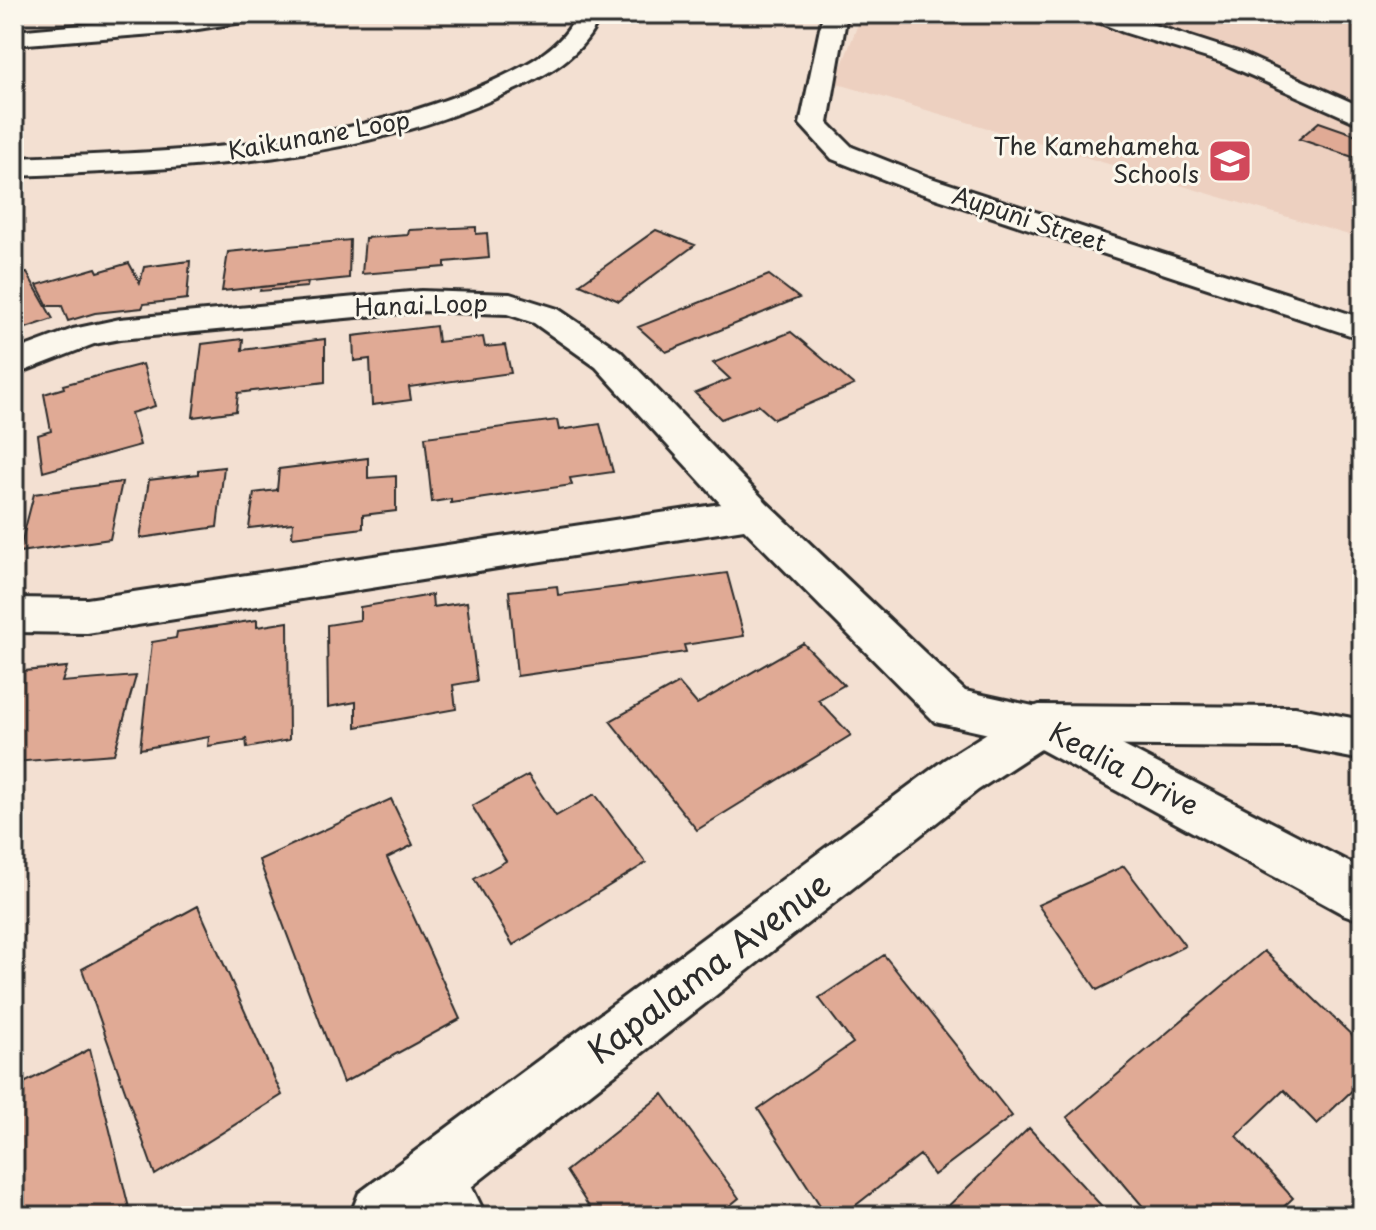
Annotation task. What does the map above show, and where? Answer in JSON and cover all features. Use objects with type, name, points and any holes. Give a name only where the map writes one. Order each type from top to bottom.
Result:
[{"type":"street","points":[[14,38],[179,25],[249,14]]},
{"type":"street","name":"Kaikunane Loop","points":[[14,167],[205,156],[298,143],[410,121],[492,91],[542,67],[573,39],[587,22],[589,14]]},
{"type":"street","name":"Aupuni Street","points":[[835,14],[814,124],[842,153],[918,183],[1362,329]]},
{"type":"street","points":[[1099,14],[1232,58],[1362,117]]},
{"type":"street","name":"Hanai Loop","points":[[14,364],[85,336],[120,329],[421,301],[470,300],[510,304],[546,316],[608,359],[753,513],[952,708],[1039,725]]},
{"type":"street","points":[[14,615],[87,616],[753,513]]},
{"type":"street","name":"Kealia Drive","points":[[1039,725],[1295,727],[1362,740]]},
{"type":"street","name":"Kealia Drive","points":[[1039,725],[1362,896]]},
{"type":"street","name":"Kapalama Avenue","points":[[382,1216],[445,1197],[961,775],[1039,725]]},
{"type":"shaded area","name":"The Kamehameha Schools","points":[[862,14],[1362,14],[1362,239],[835,83]]},
{"type":"building","points":[[1319,122],[1362,137],[1362,160],[1299,139]]},
{"type":"building","points":[[476,227],[476,234],[487,233],[489,258],[445,262],[445,267],[362,274],[365,238],[408,235],[409,230]]},
{"type":"building","points":[[656,230],[695,245],[619,301],[580,284]]},
{"type":"building","points":[[350,240],[349,278],[222,291],[228,252]]},
{"type":"building","points":[[190,261],[187,299],[95,313],[68,321],[62,306],[48,306],[37,285],[96,268],[98,272],[129,263],[140,283],[144,267]]},
{"type":"building","points":[[27,273],[53,319],[14,332],[14,276]]},
{"type":"building","points":[[769,275],[799,298],[666,352],[638,327]]},
{"type":"building","points":[[308,282],[307,287],[260,291],[261,287]]},
{"type":"building","points":[[436,326],[438,342],[483,337],[485,347],[505,345],[511,373],[409,387],[411,400],[372,405],[370,359],[354,361],[353,336]]},
{"type":"building","points":[[791,332],[854,385],[774,419],[758,405],[721,419],[695,393],[730,379],[713,363]]},
{"type":"building","points":[[243,339],[242,350],[325,339],[325,382],[238,393],[236,411],[193,417],[202,344]]},
{"type":"building","points":[[143,364],[155,406],[131,413],[140,445],[43,472],[38,435],[51,431],[44,394],[64,388],[63,385]]},
{"type":"building","points":[[557,420],[559,430],[600,424],[613,472],[570,478],[572,485],[451,503],[451,499],[432,502],[425,437]]},
{"type":"building","points":[[368,458],[368,478],[396,476],[396,511],[363,515],[363,528],[292,537],[293,523],[249,528],[254,493],[277,490],[279,469]]},
{"type":"building","points":[[224,467],[217,527],[140,538],[149,480],[198,474],[198,470]]},
{"type":"building","points":[[122,482],[110,539],[19,552],[34,494]]},
{"type":"building","points":[[727,573],[744,636],[684,645],[686,652],[517,676],[509,591],[557,586],[558,595]]},
{"type":"building","points":[[432,595],[433,607],[467,602],[477,681],[453,685],[456,709],[356,727],[356,702],[328,707],[327,625],[360,620],[360,607]]},
{"type":"building","points":[[257,620],[257,627],[288,622],[289,740],[247,748],[246,737],[245,740],[208,746],[209,737],[140,749],[152,642],[176,638],[177,632]]},
{"type":"building","points":[[803,643],[844,685],[818,700],[851,735],[697,830],[610,721],[679,683],[697,704]]},
{"type":"building","points":[[67,667],[62,682],[136,676],[114,754],[14,762],[14,672]]},
{"type":"building","points":[[528,775],[556,816],[595,794],[646,863],[513,945],[474,879],[506,861],[472,806]]},
{"type":"building","points":[[391,799],[413,845],[387,858],[460,1019],[343,1083],[259,860]]},
{"type":"building","points":[[1124,866],[1185,946],[1097,990],[1038,905]]},
{"type":"building","points":[[198,906],[282,1095],[155,1175],[82,969]]},
{"type":"building","points":[[1264,951],[1362,1045],[1362,1081],[1317,1124],[1284,1090],[1236,1136],[1293,1198],[1274,1216],[1151,1216],[1067,1117]]},
{"type":"building","points":[[884,955],[1012,1116],[934,1175],[920,1155],[842,1216],[827,1216],[758,1109],[853,1043],[819,998]]},
{"type":"building","points":[[90,1049],[131,1216],[14,1216],[14,1088]]},
{"type":"building","points":[[663,1094],[739,1198],[717,1216],[595,1216],[566,1171]]},
{"type":"building","points":[[1029,1128],[1111,1216],[938,1216]]},
{"type":"place","name":"The Kamehameha Schools","points":[[1230,161]]}]
